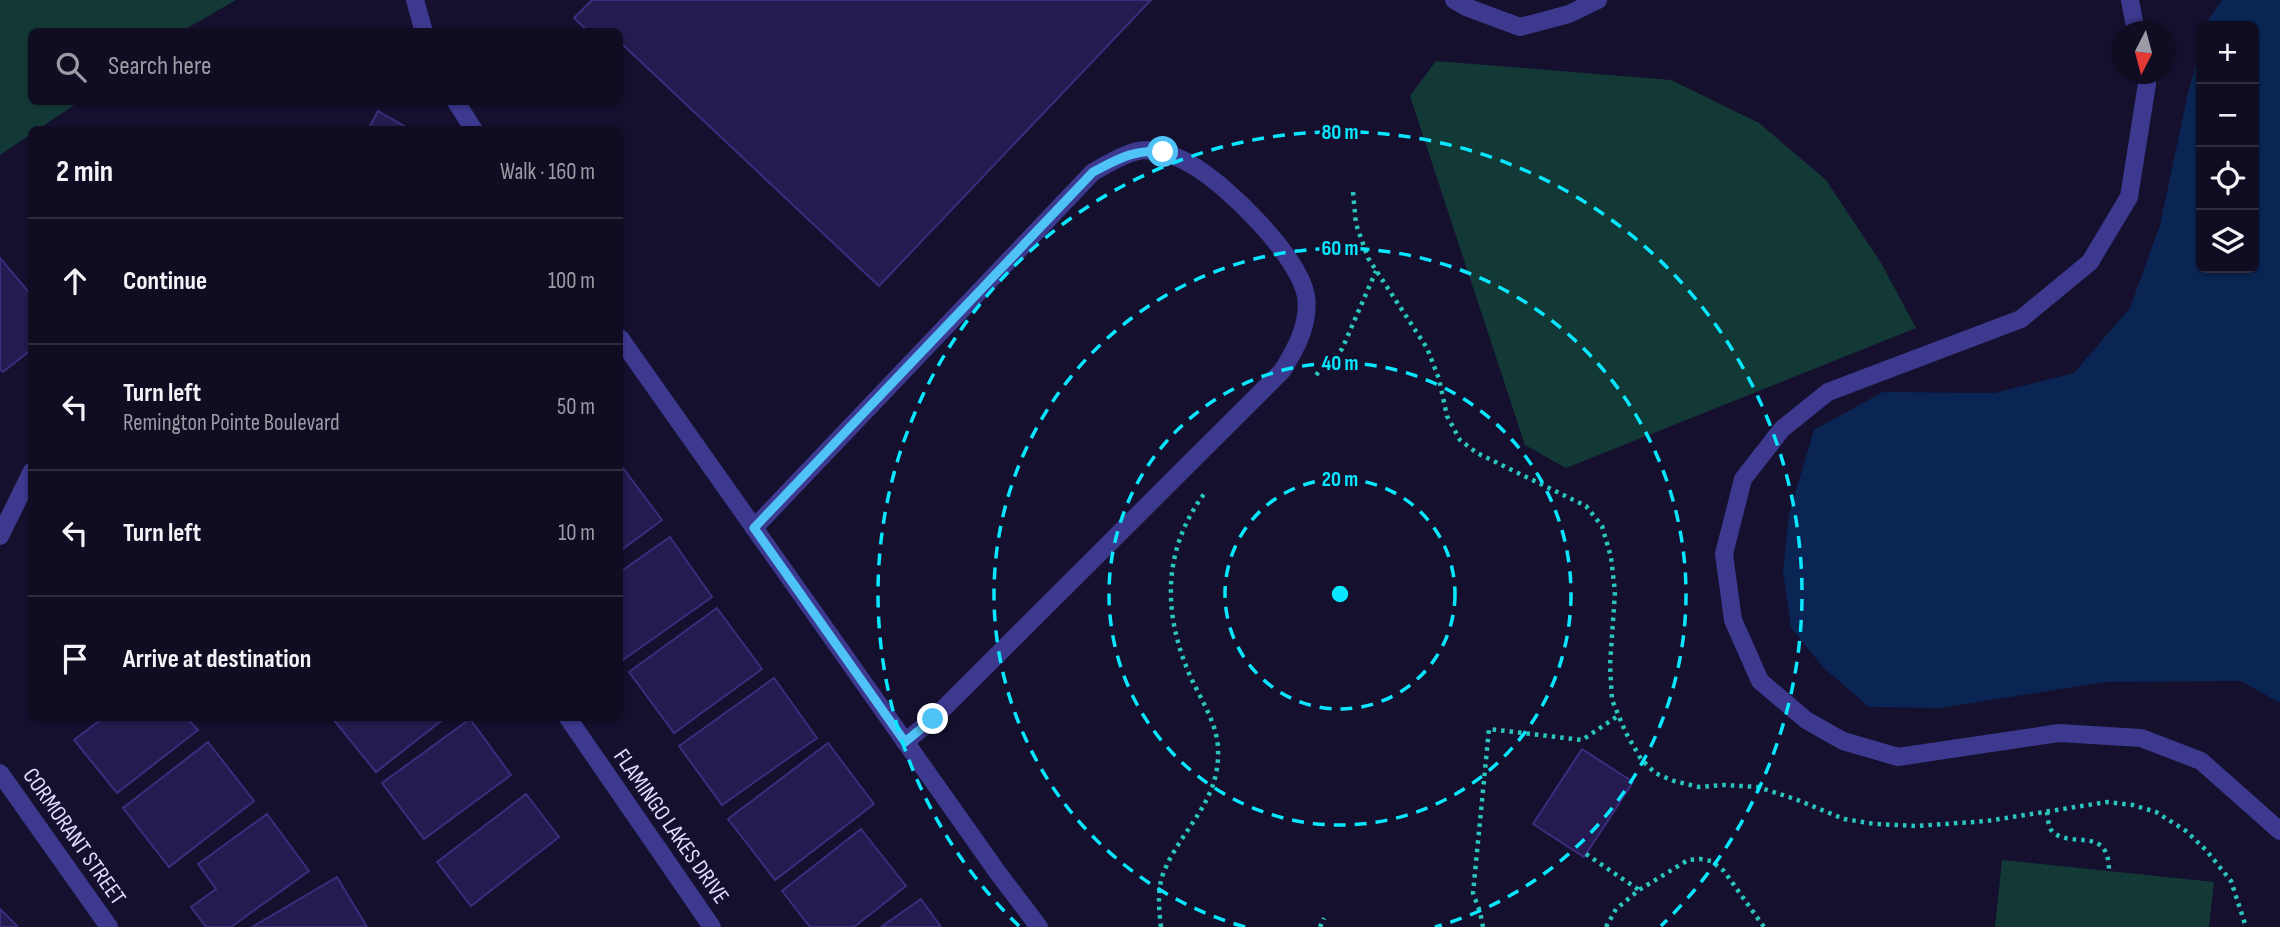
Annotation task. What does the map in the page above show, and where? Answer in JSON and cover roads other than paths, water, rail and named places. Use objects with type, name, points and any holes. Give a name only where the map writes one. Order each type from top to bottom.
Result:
[{"type":"street","points":[[415,0],[423,28]]},
{"type":"street","points":[[1454,0],[1466,8],[1520,27],[1569,14],[1598,0]]},
{"type":"street","points":[[2130,0],[2134,21]]},
{"type":"street","points":[[2147,84],[2129,197],[2090,262],[2021,319],[1828,392],[1782,429],[1743,479],[1724,554],[1733,620],[1759,681],[1805,720],[1843,741],[1898,757],[2059,733],[2141,738],[2201,761],[2280,831]]},
{"type":"street","points":[[458,105],[471,126]]},
{"type":"street","points":[[754,528],[1093,172],[1119,158],[1143,150],[1163,152],[1193,165],[1267,230],[1296,273],[1306,295],[1306,319],[1296,350],[1282,371],[943,709],[905,742]]},
{"type":"street","points":[[623,342],[998,873],[1040,927]]},
{"type":"street","points":[[0,536],[28,479]]},
{"type":"street","name":"FLAMINGO LAKES DRIVE","points":[[570,721],[712,927]]},
{"type":"street","name":"CORMORANT STREET","points":[[0,773],[109,927]]},
{"type":"water","points":[[2222,0],[2280,0],[2280,703],[2241,681],[2106,682],[1940,708],[1869,707],[1823,667],[1791,628],[1783,571],[1789,514],[1814,430],[1883,392],[1994,393],[2074,373],[2130,308],[2160,225],[2196,64],[2196,273],[2259,273],[2259,21],[2209,21]]}]
